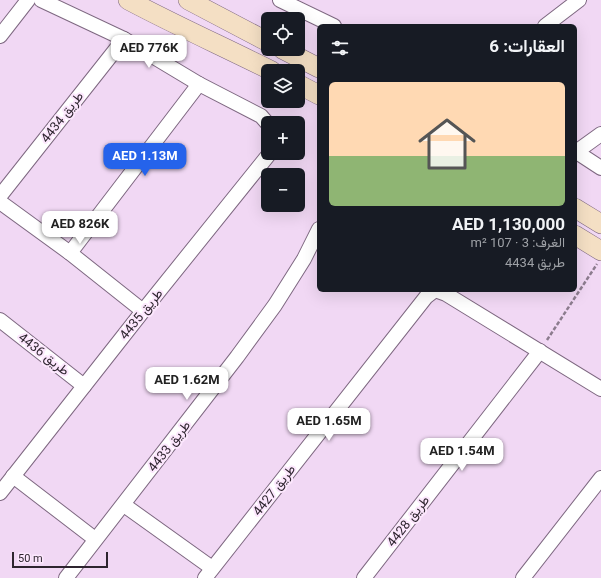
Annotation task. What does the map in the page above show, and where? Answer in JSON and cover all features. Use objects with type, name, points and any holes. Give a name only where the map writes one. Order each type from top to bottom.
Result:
[{"type":"main road","points":[[128,0],[261,65]]},
{"type":"main road","points":[[188,0],[261,38]]},
{"type":"main road","points":[[296,56],[317,67]]},
{"type":"main road","points":[[577,209],[601,224]]},
{"type":"main road","points":[[577,237],[599,257]]},
{"type":"street","points":[[0,36],[28,0]]},
{"type":"street","points":[[41,0],[124,38],[199,84],[261,116]]},
{"type":"street","points":[[280,0],[330,24]]},
{"type":"street","points":[[548,24],[579,0]]},
{"type":"street","name":"طريق 4434","points":[[0,196],[124,38]]},
{"type":"street","points":[[70,253],[199,84]]},
{"type":"street","points":[[577,151],[601,134]]},
{"type":"street","points":[[577,153],[601,168]]},
{"type":"street","name":"طريق 4435","points":[[0,493],[264,160]]},
{"type":"street","points":[[0,202],[70,253],[143,311]]},
{"type":"street","name":"طريق 4433","points":[[66,578],[95,539],[124,505],[275,305],[304,259],[317,234]]},
{"type":"street","name":"طريق 4427","points":[[208,573],[426,297],[432,292]]},
{"type":"street","name":"طريق 4427","points":[[440,292],[601,389]]},
{"type":"street","name":"طريق 4436","points":[[1,324],[84,386]]},
{"type":"street","name":"طريق 4428","points":[[364,578],[540,351]]},
{"type":"street","points":[[13,476],[95,539]]},
{"type":"street","points":[[523,578],[601,478]]},
{"type":"street","points":[[124,505],[208,573]]},
{"type":"path","points":[[540,351],[599,257]]}]
